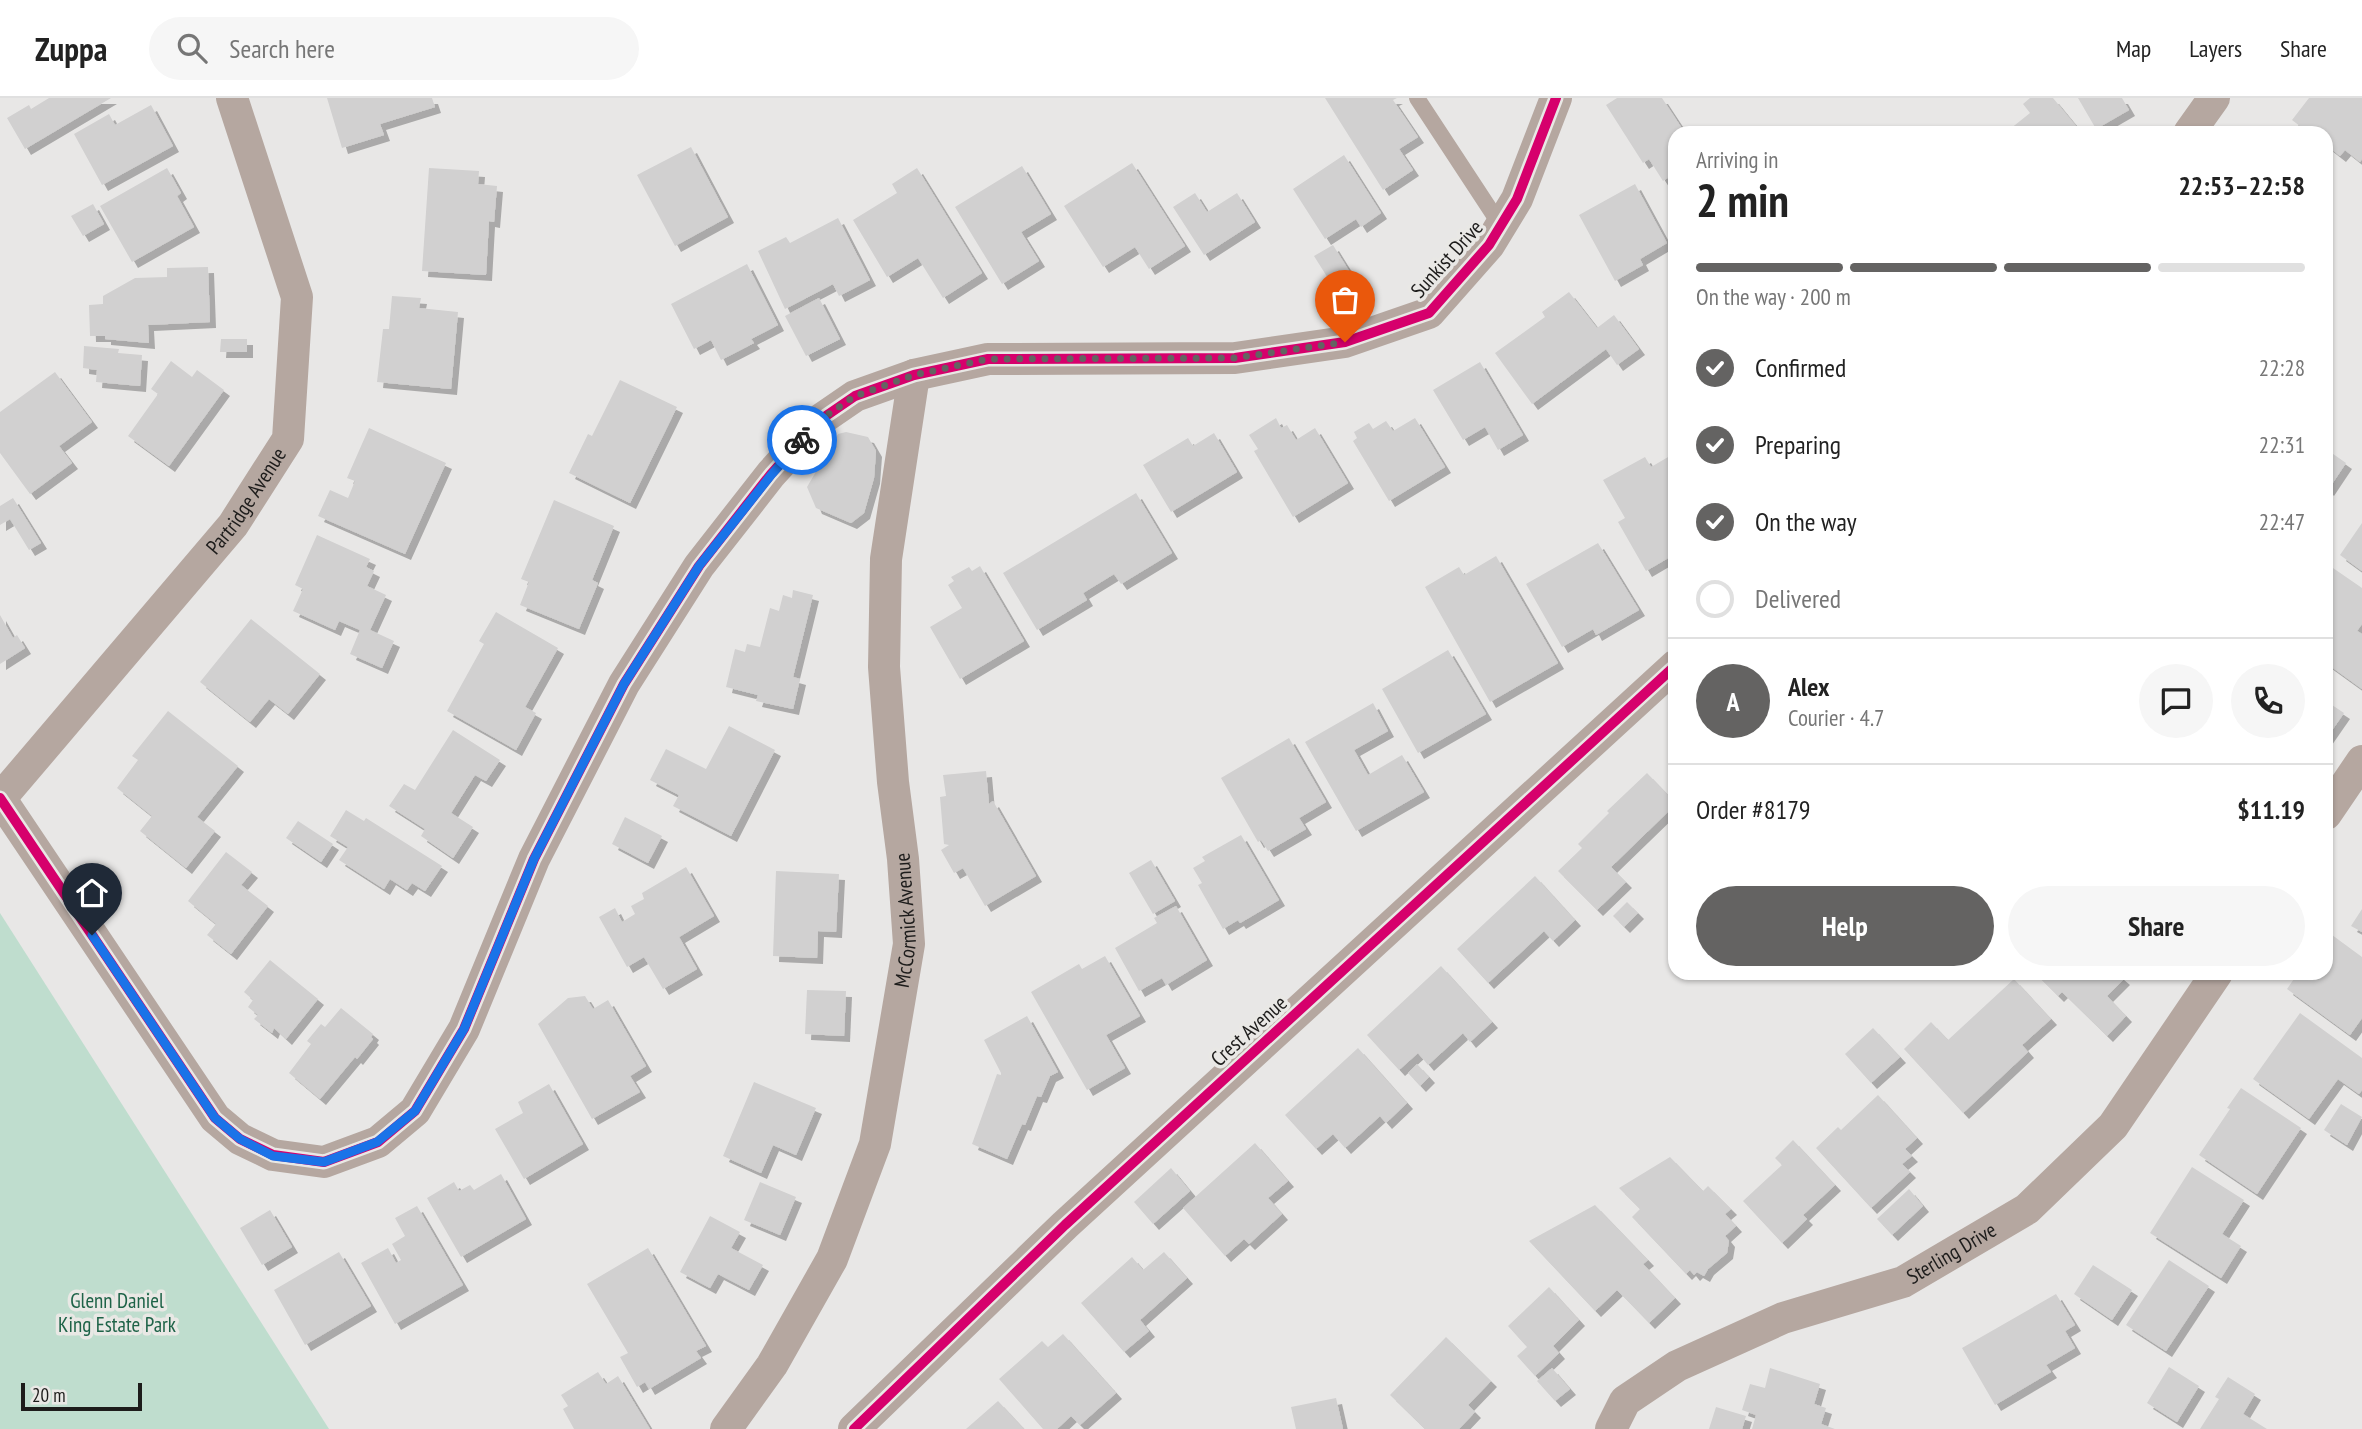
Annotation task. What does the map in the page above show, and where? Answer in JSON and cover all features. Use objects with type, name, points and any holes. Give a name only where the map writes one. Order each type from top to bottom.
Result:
[{"type":"street","name":"Partridge Avenue","points":[[0,798],[233,525],[288,439],[297,297],[232,98]]},
{"type":"street","name":"Sunkist Drive","points":[[0,798],[215,1118],[240,1139],[273,1156],[324,1162],[377,1142],[415,1111],[464,1029],[534,859],[624,684],[699,566],[772,474],[820,420],[855,396],[914,375],[988,359],[1235,358],[1345,342],[1429,313],[1489,245],[1517,199],[1556,98]]},
{"type":"street","points":[[2194,126],[2214,98]]},
{"type":"street","name":"McCormick Avenue","points":[[726,1429],[772,1365],[832,1259],[875,1143],[909,944],[904,859],[893,782],[884,667],[886,559],[914,375]]},
{"type":"street","name":"Crest Avenue","points":[[854,1429],[1065,1225],[1668,672]]},
{"type":"street","points":[[2333,804],[2362,761]]},
{"type":"street","name":"Sterling Drive","points":[[1611,1429],[1625,1401],[1677,1366],[1783,1318],[1903,1282],[2027,1209],[2113,1126],[2212,980]]},
{"type":"lane","points":[[1417,98],[1501,226]]},
{"type":"green space","name":"Glenn Daniel King Estate Park","points":[[0,913],[329,1429],[0,1429]]},
{"type":"building","points":[[49,98],[111,98],[25,149],[7,118],[29,105],[31,109]]},
{"type":"building","points":[[327,98],[432,98],[435,107],[380,124],[384,135],[342,148]]},
{"type":"building","points":[[1325,98],[1397,98],[1393,100],[1418,137],[1399,149],[1413,170],[1383,190]]},
{"type":"building","points":[[1617,98],[1662,98],[1680,126],[1668,126],[1668,178],[1663,181],[1649,159],[1643,163],[1606,105]]},
{"type":"building","points":[[2030,98],[2053,98],[2076,126],[2014,126],[2030,113],[2023,104]]},
{"type":"building","points":[[2078,98],[2122,98],[2129,110],[2101,126],[2094,126]]},
{"type":"building","points":[[2309,98],[2362,98],[2362,159],[2360,162],[2345,150],[2340,156],[2333,150],[2333,126],[2300,126],[2292,120]]},
{"type":"building","points":[[151,105],[173,146],[102,185],[74,134],[109,114],[115,125]]},
{"type":"building","points":[[691,147],[728,217],[675,246],[637,175]]},
{"type":"building","points":[[1344,155],[1381,213],[1361,227],[1356,219],[1325,239],[1293,189]]},
{"type":"building","points":[[1132,163],[1185,246],[1149,269],[1135,247],[1103,267],[1064,206]]},
{"type":"building","points":[[1022,166],[1051,214],[1021,232],[1039,261],[1002,284],[955,207]]},
{"type":"building","points":[[167,168],[181,193],[177,196],[194,227],[132,262],[100,206]]},
{"type":"building","points":[[429,168],[479,171],[478,184],[497,186],[494,222],[489,221],[486,275],[422,271]]},
{"type":"building","points":[[917,168],[982,273],[943,298],[918,258],[887,277],[853,220],[897,193],[892,184]]},
{"type":"building","points":[[1635,184],[1667,243],[1640,259],[1643,265],[1615,281],[1579,215]]},
{"type":"building","points":[[1195,193],[1207,212],[1237,193],[1255,222],[1204,255],[1173,207]]},
{"type":"building","points":[[93,204],[104,224],[83,236],[71,216]]},
{"type":"building","points":[[838,218],[870,280],[839,296],[833,284],[785,309],[758,251],[786,237],[790,243]]},
{"type":"building","points":[[1333,245],[1354,279],[1336,291],[1314,256]]},
{"type":"building","points":[[747,264],[778,325],[751,339],[754,343],[721,360],[711,340],[694,349],[671,304]]},
{"type":"building","points":[[208,267],[210,322],[148,325],[149,343],[90,336],[89,305],[103,304],[103,296],[135,278],[167,277],[167,268]]},
{"type":"building","points":[[1569,292],[1597,328],[1614,315],[1639,349],[1617,365],[1606,349],[1532,404],[1495,353],[1545,317],[1542,312]]},
{"type":"building","points":[[392,296],[421,298],[419,308],[458,312],[451,389],[377,382],[383,329],[389,329]]},
{"type":"building","points":[[819,298],[840,339],[806,356],[785,316]]},
{"type":"building","points":[[221,339],[247,339],[247,352],[220,352]]},
{"type":"building","points":[[84,346],[119,349],[118,353],[142,355],[140,386],[96,382],[97,370],[83,368]]},
{"type":"building","points":[[171,361],[192,377],[197,370],[224,390],[169,466],[128,436],[158,394],[151,389]]},
{"type":"building","points":[[1480,362],[1523,435],[1498,450],[1485,427],[1463,440],[1433,390]]},
{"type":"building","points":[[55,372],[92,422],[59,446],[72,463],[30,494],[0,453],[0,412]]},
{"type":"building","points":[[620,380],[677,407],[630,503],[569,473],[588,434],[592,436]]},
{"type":"building","points":[[1276,418],[1281,428],[1287,425],[1296,440],[1315,428],[1348,483],[1293,517],[1254,451],[1258,449],[1249,435]]},
{"type":"building","points":[[1415,418],[1445,467],[1389,501],[1353,441],[1357,438],[1354,432],[1369,423],[1373,429],[1386,421],[1393,431]]},
{"type":"building","points":[[369,428],[446,463],[405,554],[318,516],[330,490],[348,498],[355,481],[347,478]]},
{"type":"building","points":[[846,432],[868,437],[876,451],[874,478],[864,513],[851,523],[816,508],[807,487],[838,434]]},
{"type":"building","points":[[1214,433],[1237,472],[1171,512],[1143,465],[1188,438],[1193,446]]},
{"type":"building","points":[[2333,454],[2346,463],[2333,482]]},
{"type":"building","points":[[1645,457],[1651,467],[1668,457],[1668,558],[1646,571],[1618,522],[1625,518],[1603,480]]},
{"type":"building","points":[[1136,493],[1172,553],[1121,584],[1114,574],[1083,593],[1087,600],[1037,630],[1003,573]]},
{"type":"building","points":[[13,498],[41,543],[29,550],[10,519],[0,525],[0,506]]},
{"type":"building","points":[[554,500],[614,526],[592,580],[598,583],[579,629],[520,605],[529,582],[521,579]]},
{"type":"building","points":[[2362,523],[2362,571],[2340,555]]},
{"type":"building","points":[[317,535],[370,559],[366,567],[374,571],[367,586],[386,595],[370,630],[394,641],[382,668],[350,654],[360,630],[339,621],[335,630],[293,611],[303,589],[295,585]]},
{"type":"building","points":[[1598,543],[1639,610],[1596,635],[1593,629],[1562,647],[1526,584]]},
{"type":"building","points":[[1496,556],[1558,663],[1490,702],[1425,587],[1459,567],[1464,575]]},
{"type":"building","points":[[980,566],[1024,641],[960,679],[930,627],[962,608],[948,585],[954,581],[951,577],[969,567],[972,571]]},
{"type":"building","points":[[2333,568],[2362,588],[2362,624],[2357,631],[2362,634],[2362,689],[2333,668]]},
{"type":"building","points":[[793,590],[813,595],[793,677],[800,679],[793,709],[756,701],[758,695],[726,687],[735,649],[745,652],[747,644],[760,647],[770,608],[779,611],[783,595],[792,598]]},
{"type":"building","points":[[496,612],[558,648],[525,707],[536,713],[516,750],[447,711],[484,644],[479,641]]},
{"type":"building","points":[[0,615],[13,638],[17,635],[25,648],[0,664]]},
{"type":"building","points":[[251,619],[320,674],[288,714],[269,699],[250,722],[200,682]]},
{"type":"building","points":[[1448,650],[1486,714],[1418,753],[1382,689]]},
{"type":"building","points":[[1373,703],[1388,731],[1354,750],[1368,775],[1402,755],[1424,792],[1356,831],[1305,742]]},
{"type":"building","points":[[2333,706],[2344,713],[2333,729]]},
{"type":"building","points":[[168,711],[238,766],[197,817],[215,831],[186,868],[140,831],[152,816],[117,788],[138,760],[132,756]]},
{"type":"building","points":[[729,726],[775,750],[731,836],[673,806],[679,795],[650,780],[666,749],[706,769]]},
{"type":"building","points":[[453,730],[500,760],[486,781],[475,775],[451,813],[473,827],[453,858],[421,836],[425,829],[389,806],[404,784],[415,790]]},
{"type":"building","points":[[1289,738],[1326,802],[1299,818],[1306,829],[1268,851],[1261,840],[1258,842],[1221,778]]},
{"type":"building","points":[[986,771],[989,804],[993,801],[1036,876],[985,906],[963,868],[954,873],[941,850],[949,845],[944,844],[940,797],[946,796],[943,775]]},
{"type":"building","points":[[1647,773],[1668,795],[1668,812],[1611,867],[1626,882],[1597,910],[1558,871],[1582,848],[1578,844],[1609,813],[1607,811]]},
{"type":"building","points":[[346,810],[364,821],[366,818],[442,866],[425,891],[412,883],[407,890],[390,879],[384,889],[339,860],[348,847],[330,836]]},
{"type":"building","points":[[625,817],[662,836],[648,863],[612,844]]},
{"type":"building","points":[[298,821],[333,844],[321,862],[286,838]]},
{"type":"building","points":[[1241,835],[1279,900],[1240,923],[1238,920],[1223,929],[1198,885],[1202,883],[1193,868],[1205,861],[1202,857]]},
{"type":"building","points":[[226,852],[252,872],[241,885],[268,906],[231,954],[207,935],[216,924],[188,901]]},
{"type":"building","points":[[1151,860],[1175,901],[1153,914],[1129,873]]},
{"type":"building","points":[[686,867],[714,916],[679,937],[697,969],[663,989],[644,957],[627,967],[599,917],[615,908],[622,922],[635,914],[631,906],[644,899],[642,893]]},
{"type":"building","points":[[776,871],[839,874],[836,932],[818,931],[817,958],[773,956]]},
{"type":"building","points":[[1535,876],[1575,920],[1553,941],[1544,931],[1488,983],[1457,949]]},
{"type":"building","points":[[1627,902],[1638,913],[1624,927],[1613,916]]},
{"type":"building","points":[[1176,906],[1207,960],[1166,985],[1162,978],[1139,991],[1115,948],[1157,923],[1154,918]]},
{"type":"building","points":[[2362,909],[2362,932],[2351,926]]},
{"type":"building","points":[[2333,936],[2362,957],[2362,1018],[2350,1035],[2287,989],[2293,980],[2333,980]]},
{"type":"building","points":[[1105,956],[1140,1016],[1106,1035],[1125,1068],[1087,1090],[1031,992],[1079,964],[1082,969]]},
{"type":"building","points":[[270,960],[318,999],[286,1039],[274,1028],[272,1033],[254,1019],[258,1015],[248,1007],[253,1000],[244,992]]},
{"type":"building","points":[[1441,966],[1492,1022],[1470,1042],[1463,1033],[1428,1065],[1418,1053],[1399,1070],[1367,1035]]},
{"type":"building","points":[[2013,980],[2051,1019],[2022,1045],[2028,1052],[1963,1113],[1904,1049],[1931,1022],[1948,1040]]},
{"type":"building","points":[[2042,980],[2123,980],[2107,996],[2126,1016],[2107,1036],[2062,992],[2058,996]]},
{"type":"building","points":[[807,990],[846,991],[844,1036],[805,1034]]},
{"type":"building","points":[[585,996],[593,1009],[608,1000],[646,1066],[630,1076],[640,1092],[592,1119],[538,1024],[568,998]]},
{"type":"building","points":[[341,1008],[373,1034],[373,1039],[320,1099],[289,1073],[311,1044],[307,1041],[321,1024],[325,1027]]},
{"type":"building","points":[[2300,1013],[2362,1058],[2362,1090],[2359,1094],[2338,1079],[2309,1119],[2253,1079]]},
{"type":"building","points":[[1027,1016],[1058,1072],[1050,1076],[1041,1097],[1037,1096],[1007,1159],[972,1144],[997,1074],[1001,1075],[984,1040]]},
{"type":"building","points":[[1873,1028],[1900,1057],[1871,1083],[1845,1054]]},
{"type":"building","points":[[1358,1048],[1407,1103],[1386,1123],[1380,1116],[1345,1148],[1333,1134],[1316,1149],[1285,1115]]},
{"type":"building","points":[[1417,1064],[1429,1077],[1420,1086],[1408,1073]]},
{"type":"building","points":[[754,1082],[816,1108],[796,1155],[773,1145],[761,1173],[723,1156]]},
{"type":"building","points":[[549,1084],[583,1144],[524,1179],[495,1129],[523,1113],[518,1102]]},
{"type":"building","points":[[2241,1088],[2301,1128],[2257,1194],[2199,1155]]},
{"type":"building","points":[[1878,1095],[1917,1138],[1905,1149],[1912,1156],[1902,1164],[1910,1172],[1871,1208],[1816,1148],[1838,1127],[1841,1130]]},
{"type":"building","points":[[2341,1104],[2362,1117],[2347,1145],[2324,1130]]},
{"type":"building","points":[[1793,1140],[1835,1185],[1803,1215],[1807,1219],[1782,1243],[1743,1201],[1782,1165],[1775,1158]]},
{"type":"building","points":[[1255,1143],[1288,1181],[1268,1198],[1282,1214],[1249,1244],[1244,1239],[1225,1256],[1183,1208]]},
{"type":"building","points":[[1670,1157],[1703,1191],[1708,1186],[1731,1209],[1725,1214],[1736,1226],[1725,1236],[1729,1241],[1727,1253],[1708,1269],[1704,1276],[1697,1272],[1694,1275],[1690,1270],[1686,1274],[1632,1217],[1640,1209],[1619,1188]]},
{"type":"building","points":[[2192,1167],[2244,1200],[2222,1234],[2241,1246],[2221,1278],[2150,1233]]},
{"type":"building","points":[[1171,1168],[1190,1191],[1153,1224],[1134,1202]]},
{"type":"building","points":[[501,1174],[526,1219],[461,1257],[427,1198],[454,1182],[459,1191],[470,1185],[474,1190]]},
{"type":"building","points":[[760,1182],[796,1197],[780,1235],[744,1220]]},
{"type":"building","points":[[1909,1189],[1923,1206],[1892,1235],[1877,1219]]},
{"type":"building","points":[[1595,1205],[1648,1260],[1643,1264],[1675,1298],[1649,1323],[1617,1290],[1595,1311],[1529,1241]]},
{"type":"building","points":[[417,1206],[463,1285],[395,1324],[361,1263],[388,1248],[396,1263],[401,1260],[392,1244],[405,1236],[395,1218]]},
{"type":"building","points":[[270,1210],[292,1247],[262,1265],[240,1228]]},
{"type":"building","points":[[710,1216],[740,1232],[731,1248],[763,1265],[749,1290],[718,1274],[710,1288],[680,1272]]},
{"type":"building","points":[[648,1248],[706,1346],[696,1351],[701,1358],[649,1389],[645,1382],[637,1387],[620,1357],[628,1353],[587,1284]]},
{"type":"building","points":[[339,1252],[371,1306],[305,1345],[274,1290]]},
{"type":"building","points":[[1164,1252],[1187,1278],[1140,1320],[1149,1331],[1124,1352],[1081,1303],[1132,1257],[1143,1270]]},
{"type":"building","points":[[2169,1260],[2209,1286],[2166,1351],[2126,1325]]},
{"type":"building","points":[[2093,1265],[2132,1290],[2112,1320],[2074,1294]]},
{"type":"building","points":[[1549,1287],[1579,1320],[1553,1346],[1559,1353],[1535,1376],[1517,1356],[1527,1347],[1508,1326]]},
{"type":"building","points":[[2056,1294],[2075,1325],[2065,1331],[2075,1348],[2046,1365],[2051,1372],[1995,1405],[1962,1348]]},
{"type":"building","points":[[1063,1334],[1116,1393],[1080,1425],[1071,1416],[1057,1429],[1043,1429],[999,1379],[1042,1341],[1048,1347]]},
{"type":"building","points":[[1446,1337],[1491,1381],[1468,1405],[1475,1412],[1459,1429],[1425,1429],[1390,1395]]},
{"type":"building","points":[[2169,1367],[2199,1386],[2177,1422],[2147,1403]]},
{"type":"building","points":[[1552,1368],[1570,1389],[1555,1401],[1537,1381]]},
{"type":"building","points":[[1770,1368],[1820,1384],[1814,1404],[1826,1408],[1821,1424],[1835,1429],[1752,1429],[1756,1415],[1742,1410],[1750,1384],[1765,1388]]},
{"type":"building","points":[[598,1372],[606,1384],[618,1376],[650,1429],[574,1429],[563,1409],[568,1406],[561,1395]]},
{"type":"building","points":[[2228,1377],[2255,1394],[2243,1414],[2267,1429],[2200,1429],[2219,1399],[2215,1397]]},
{"type":"building","points":[[1336,1398],[1343,1429],[1296,1429],[1291,1407]]},
{"type":"building","points":[[998,1401],[1024,1429],[966,1429]]},
{"type":"building","points":[[1716,1407],[1746,1416],[1742,1429],[1709,1429]]},
{"type":"cycle path","points":[[0,798],[215,1118],[240,1139],[273,1155],[324,1162],[378,1142],[415,1111],[464,1029],[534,859],[624,684],[699,566],[771,474],[820,420],[855,396],[914,375],[988,359],[1235,358],[1345,342],[1429,313],[1489,245],[1517,199],[1556,98]]},
{"type":"cycle path","points":[[854,1429],[1065,1225],[1668,672]]},
{"type":"way so far","points":[[802,440],[820,420],[855,396],[914,375],[988,359],[1235,358],[1345,342]]},
{"type":"route","points":[[92,935],[215,1118],[240,1139],[273,1156],[324,1162],[377,1142],[415,1111],[464,1029],[534,859],[624,684],[699,566],[802,440]]}]
